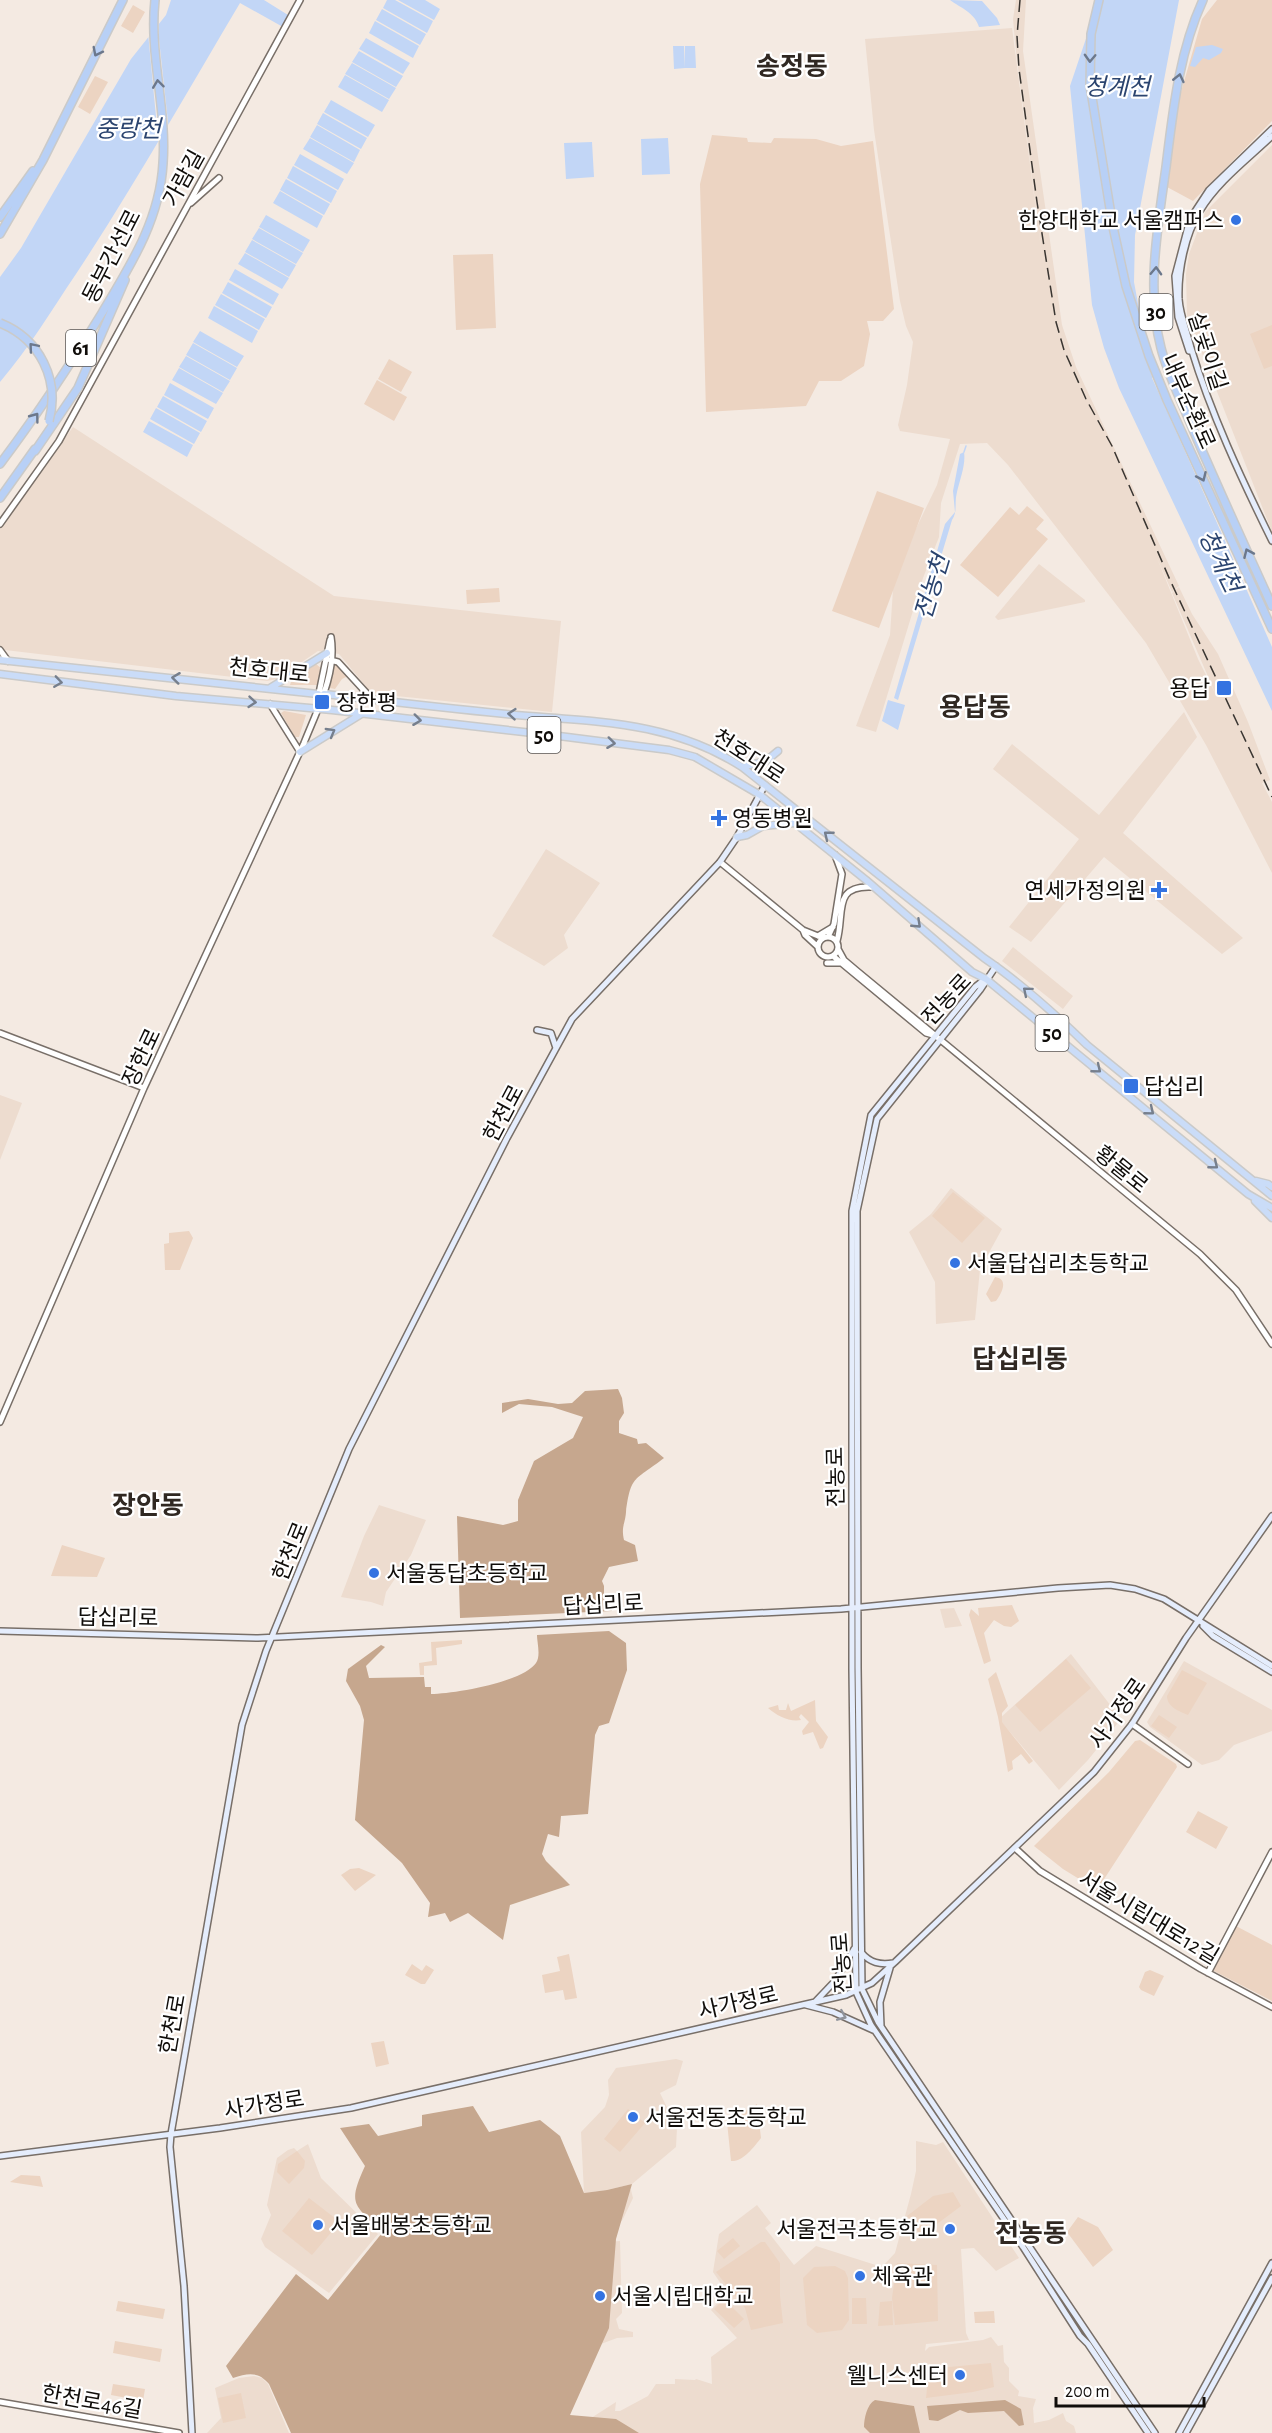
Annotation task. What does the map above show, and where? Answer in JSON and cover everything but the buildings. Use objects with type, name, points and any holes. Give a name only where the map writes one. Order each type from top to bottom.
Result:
[{"type":"highway","points":[[0,234],[43,160],[123,0]]},
{"type":"highway","name":"동부간선로","points":[[0,464],[69,368],[135,256],[150,225],[160,191],[164,161],[164,128],[153,34],[155,0]]},
{"type":"highway","name":"내부순환로","points":[[1099,0],[1090,43],[1090,85],[1113,226],[1126,286],[1149,356],[1167,400],[1272,628]]},
{"type":"highway","name":"내부순환로","points":[[1203,0],[1186,49],[1175,95],[1159,215],[1155,272],[1156,317],[1161,348],[1169,371],[1198,442],[1272,606]]},
{"type":"highway","points":[[0,217],[43,160]]},
{"type":"highway","points":[[0,498],[78,388],[135,256]]},
{"type":"highway","points":[[0,323],[26,338],[45,365],[52,393],[49,422],[34,451]]},
{"type":"main road","name":"살곶이길","points":[[1223,435],[1216,425],[1178,317],[1175,276],[1181,248],[1196,208],[1209,190],[1272,129]]},
{"type":"main road","name":"살곶이길","points":[[1272,136],[1213,194],[1200,210],[1185,250],[1180,276],[1179,300],[1198,369],[1223,435],[1272,541]]},
{"type":"main road","points":[[270,688],[331,658]]},
{"type":"main road","name":"천호대로","points":[[0,660],[618,723],[693,741],[742,767],[996,966],[1058,1017],[1087,1045],[1272,1196]]},
{"type":"main road","name":"천호대로","points":[[0,674],[176,696],[364,713],[695,756],[760,795],[866,880],[972,972],[986,979],[1248,1194],[1272,1208]]},
{"type":"main road","points":[[300,752],[364,713]]},
{"type":"main road","points":[[742,767],[766,760],[778,751]]},
{"type":"main road","name":"한천로","points":[[192,2433],[185,2308],[170,2147],[242,1725],[273,1637],[349,1449],[486,1179],[572,1019],[720,862],[737,837],[765,785]]},
{"type":"main road","points":[[737,837],[747,835],[763,826],[794,823]]},
{"type":"main road","name":"전농로","points":[[996,966],[980,990],[871,1115],[852,1211],[859,1991],[879,2030],[1056,2300],[1148,2433]]},
{"type":"main road","points":[[537,1030],[551,1033],[556,1048]]},
{"type":"main road","points":[[1254,1181],[1272,1187]]},
{"type":"main road","points":[[1248,1194],[1272,1218]]},
{"type":"main road","name":"사가정로","points":[[0,2156],[351,2108],[859,1991],[893,1964],[1094,1772],[1132,1724],[1198,1621],[1272,1516]]},
{"type":"main road","name":"답십리로","points":[[0,1631],[273,1637],[855,1608],[1110,1585],[1135,1589],[1164,1599],[1272,1666]]},
{"type":"main road","name":"답십리로","points":[[1198,1621],[1213,1636],[1272,1672]]},
{"type":"main road","points":[[805,2004],[879,2030],[880,2002],[893,1964],[876,1963],[857,1950],[835,1981],[814,2002]]},
{"type":"main road","name":"전농로","points":[[879,2030],[1155,2433]]},
{"type":"main road","points":[[1179,2433],[1272,2264]]},
{"type":"main road","points":[[1186,2433],[1272,2278]]},
{"type":"main road","points":[[1056,2300],[1062,2296]]},
{"type":"street","name":"가람길","points":[[0,524],[59,441],[300,0]]},
{"type":"street","points":[[185,208],[219,178]]},
{"type":"street","points":[[0,650],[8,661]]},
{"type":"street","points":[[331,658],[372,699]]},
{"type":"street","name":"장한로","points":[[0,1422],[144,1088],[300,752],[317,709],[331,658]]},
{"type":"street","points":[[270,704],[300,752]]},
{"type":"street","points":[[803,930],[824,956],[833,956],[838,949],[842,874],[835,855]]},
{"type":"street","points":[[720,862],[803,930],[837,941]]},
{"type":"street","points":[[818,947],[823,937],[833,927],[841,901],[852,888],[872,887]]},
{"type":"street","points":[[823,937],[833,927]]},
{"type":"street","name":"황물로","points":[[838,949],[844,960],[1200,1254],[1236,1290],[1272,1344]]},
{"type":"street","name":"황물로","points":[[833,956],[926,1033],[937,1038]]},
{"type":"street","points":[[827,963],[842,964]]},
{"type":"street","points":[[0,1033],[144,1088]]},
{"type":"street","points":[[1132,1724],[1188,1764]]},
{"type":"street","name":"서울시립대로12길","points":[[1015,1848],[1040,1871],[1208,1972],[1272,2007]]},
{"type":"street","points":[[1208,1972],[1272,1852]]},
{"type":"street","name":"한천로46길","points":[[0,2402],[179,2433]]},
{"type":"shaded area","points":[[1016,0],[1026,0],[1023,51],[1062,325],[1076,367],[1179,586],[1172,592],[1157,558],[1198,659],[1216,695],[1172,593],[1179,587],[1192,614],[1218,654],[1248,722],[1270,780],[1262,783],[1272,802],[1272,873],[1206,745],[1146,643],[1008,465],[987,443],[960,444],[941,503],[939,537],[923,578],[876,732],[856,726],[890,635],[894,574],[937,485],[950,439],[900,431],[898,425],[913,342],[906,326],[900,301],[874,130],[865,39],[1012,28],[1044,271],[1016,52],[1013,19]]},
{"type":"shaded area","points":[[1217,0],[1272,0],[1272,121],[1193,201],[1167,187],[1179,99],[1202,19]]},
{"type":"shaded area","points":[[133,5],[145,12],[133,33],[121,26]]},
{"type":"shaded area","points":[[95,76],[108,82],[90,114],[78,107]]},
{"type":"shaded area","points":[[712,135],[747,138],[748,142],[771,143],[774,138],[816,139],[841,146],[873,141],[894,309],[883,321],[867,321],[870,334],[864,366],[841,381],[819,381],[806,406],[706,412],[700,184]]},
{"type":"shaded area","points":[[1272,145],[1272,532],[1187,315],[1186,274],[1189,254],[1205,212]]},
{"type":"shaded area","points":[[493,254],[496,328],[456,330],[453,255]]},
{"type":"shaded area","points":[[1272,325],[1272,366],[1264,369],[1250,334]]},
{"type":"shaded area","points":[[389,359],[412,372],[401,392],[378,379]]},
{"type":"shaded area","points":[[377,380],[407,397],[394,421],[364,404]]},
{"type":"shaded area","points":[[73,427],[334,596],[561,621],[552,712],[377,694],[368,689],[339,654],[318,651],[277,679],[267,681],[5,650],[0,646],[0,529]]},
{"type":"shaded area","points":[[877,491],[924,508],[879,628],[832,611]]},
{"type":"shaded area","points":[[1027,506],[1044,520],[1036,529],[1048,539],[998,597],[960,565],[1010,507],[1019,515]]},
{"type":"shaded area","points":[[1039,564],[1085,602],[998,620],[995,617]]},
{"type":"shaded area","points":[[499,588],[500,602],[467,604],[466,590]]},
{"type":"shaded area","points":[[316,664],[322,669],[317,685],[290,685],[291,682]]},
{"type":"shaded area","points":[[334,665],[337,665],[348,676],[342,679],[335,689],[330,688],[329,684]]},
{"type":"shaded area","points":[[284,711],[306,715],[299,737],[295,737],[281,713]]},
{"type":"shaded area","points":[[1184,712],[1197,737],[1123,833],[1243,938],[1222,954],[1104,857],[1031,942],[1009,927],[1079,839],[993,769],[1012,744],[1099,815]]},
{"type":"shaded area","points":[[546,849],[600,883],[564,935],[568,948],[544,966],[492,936]]},
{"type":"shaded area","points":[[1013,947],[1073,996],[1063,1009],[1002,961]]},
{"type":"shaded area","points":[[0,1095],[22,1103],[0,1160]]},
{"type":"shaded area","name":"서울답십리초등학교","points":[[951,1188],[1002,1229],[980,1269],[975,1320],[936,1324],[935,1282],[909,1232],[931,1214]]},
{"type":"shaded area","points":[[953,1192],[985,1218],[962,1243],[932,1216]]},
{"type":"shaded area","points":[[189,1231],[193,1238],[180,1270],[165,1270],[164,1244],[169,1243],[169,1233]]},
{"type":"shaded area","points":[[995,1277],[1002,1280],[1003,1287],[996,1301],[991,1302],[986,1294]]},
{"type":"shaded area","points":[[618,1389],[624,1413],[619,1421],[619,1433],[637,1439],[638,1444],[646,1443],[664,1458],[636,1479],[630,1491],[623,1535],[624,1540],[635,1545],[638,1561],[609,1567],[602,1581],[604,1594],[612,1611],[460,1618],[457,1516],[503,1525],[518,1521],[518,1500],[534,1461],[573,1438],[583,1417],[552,1407],[519,1404],[502,1413],[502,1403],[528,1399],[558,1404],[572,1403],[585,1391]]},
{"type":"shaded area","name":"서울동답초등학교","points":[[379,1505],[426,1520],[411,1555],[386,1592],[383,1606],[341,1597],[364,1536]]},
{"type":"shaded area","points":[[62,1545],[105,1558],[97,1577],[51,1576]]},
{"type":"shaded area","points":[[1012,1605],[1019,1621],[1011,1627],[994,1620],[984,1633],[991,1661],[984,1664],[969,1615],[971,1609],[979,1616],[978,1608]]},
{"type":"shaded area","points":[[954,1608],[962,1626],[945,1628],[940,1609]]},
{"type":"shaded area","points":[[609,1631],[626,1643],[627,1670],[609,1723],[599,1726],[595,1735],[588,1814],[561,1816],[559,1837],[548,1834],[542,1854],[570,1885],[510,1905],[503,1940],[468,1913],[450,1922],[445,1913],[428,1917],[430,1903],[402,1863],[355,1820],[364,1720],[360,1706],[346,1681],[348,1669],[381,1645],[385,1647],[366,1666],[369,1678],[424,1677],[425,1687],[431,1687],[431,1694],[455,1692],[487,1686],[529,1670],[536,1663],[539,1653],[537,1635]]},
{"type":"shaded area","points":[[462,1640],[462,1644],[436,1648],[437,1665],[424,1666],[424,1675],[420,1675],[419,1663],[432,1661],[431,1642]]},
{"type":"shaded area","points":[[1071,1654],[1121,1719],[1088,1760],[1059,1790],[999,1719]]},
{"type":"shaded area","points":[[1066,1659],[1091,1688],[1040,1732],[1015,1705]]},
{"type":"shaded area","points":[[1184,1661],[1272,1710],[1272,1731],[1234,1745],[1219,1760],[1202,1765],[1150,1727],[1147,1722]]},
{"type":"shaded area","points":[[1182,1670],[1207,1683],[1188,1715],[1171,1706],[1167,1696]]},
{"type":"shaded area","points":[[996,1672],[1008,1706],[1002,1713],[1002,1722],[1033,1761],[1029,1764],[1021,1754],[1012,1761],[1013,1769],[1008,1772],[988,1679]]},
{"type":"shaded area","points":[[815,1700],[816,1721],[828,1737],[823,1748],[820,1749],[813,1732],[803,1735],[802,1731],[809,1722],[801,1714],[799,1717],[801,1720],[792,1720],[779,1716],[768,1708],[778,1705],[779,1710],[786,1710],[788,1703],[791,1711]]},
{"type":"shaded area","points":[[1159,1715],[1177,1727],[1169,1738],[1151,1726]]},
{"type":"shaded area","points":[[1140,1740],[1176,1764],[1177,1767],[1097,1890],[1063,1869],[1034,1846],[1109,1772],[1135,1741]]},
{"type":"shaded area","points":[[1198,1811],[1228,1827],[1216,1849],[1186,1832]]},
{"type":"shaded area","points":[[359,1868],[376,1875],[355,1891],[341,1875],[350,1869]]},
{"type":"shaded area","points":[[1236,1926],[1272,1945],[1272,2001],[1212,1970]]},
{"type":"shaded area","points":[[569,1954],[577,1998],[565,2000],[563,1990],[545,1993],[542,1975],[560,1971],[557,1957]]},
{"type":"shaded area","points":[[412,1964],[422,1971],[426,1965],[434,1970],[425,1984],[405,1975]]},
{"type":"shaded area","points":[[1150,1970],[1164,1976],[1154,1996],[1139,1987],[1145,1972]]},
{"type":"shaded area","points":[[384,2041],[389,2064],[376,2067],[371,2043]]},
{"type":"shaded area","name":"서울전동초등학교","points":[[676,2059],[683,2061],[676,2085],[660,2093],[677,2128],[676,2147],[632,2184],[584,2193],[581,2132],[605,2107],[609,2095],[608,2080],[616,2068]]},
{"type":"shaded area","points":[[757,2104],[761,2138],[744,2157],[731,2161],[727,2122]]},
{"type":"shaded area","points":[[473,2106],[489,2132],[540,2120],[560,2136],[584,2193],[632,2184],[616,2239],[609,2328],[570,2415],[616,2419],[639,2433],[291,2433],[269,2384],[261,2377],[252,2374],[233,2378],[226,2366],[296,2274],[328,2300],[382,2233],[357,2204],[356,2190],[365,2166],[340,2128],[369,2124],[378,2136],[422,2126],[422,2115]]},
{"type":"shaded area","points":[[628,2109],[645,2123],[620,2152],[604,2139]]},
{"type":"shaded area","points":[[916,2141],[936,2145],[943,2142],[1019,2258],[996,2271],[974,2248],[961,2249],[966,2333],[969,2340],[926,2344],[925,2351],[929,2347],[991,2337],[998,2346],[1003,2345],[1004,2362],[1009,2368],[1009,2381],[1019,2391],[1018,2396],[1036,2399],[1033,2408],[1034,2423],[1049,2420],[1063,2413],[1066,2421],[1074,2426],[1076,2433],[534,2433],[607,2242],[620,2241],[622,2313],[616,2319],[619,2329],[633,2332],[633,2337],[617,2338],[601,2344],[558,2415],[588,2420],[616,2402],[615,2411],[620,2411],[648,2396],[656,2384],[675,2384],[675,2379],[696,2379],[712,2384],[711,2357],[737,2338],[711,2310],[727,2293],[713,2272],[719,2234],[757,2205],[771,2223],[765,2228],[794,2265],[816,2246],[882,2267],[895,2253],[911,2194],[916,2171]]},
{"type":"shaded area","name":"서울배봉초등학교","points":[[308,2144],[321,2178],[378,2234],[329,2293],[265,2247],[261,2239],[271,2215],[267,2205],[277,2158],[288,2150],[294,2148],[297,2151]]},
{"type":"shaded area","points":[[297,2151],[305,2161],[304,2168],[289,2184],[277,2172],[278,2164]]},
{"type":"shaded area","points":[[21,2175],[40,2176],[43,2187],[10,2182]]},
{"type":"shaded area","points":[[627,2190],[631,2190],[633,2198],[623,2219],[607,2242]]},
{"type":"shaded area","points":[[953,2192],[961,2206],[921,2236],[907,2216],[933,2196]]},
{"type":"shaded area","points":[[309,2198],[340,2222],[312,2255],[282,2231]]},
{"type":"shaded area","points":[[1078,2217],[1098,2227],[1113,2250],[1093,2267],[1067,2232]]},
{"type":"shaded area","points":[[733,2238],[740,2246],[724,2259],[717,2251]]},
{"type":"shaded area","points":[[761,2242],[765,2242],[780,2263],[783,2323],[751,2330],[745,2308],[716,2272]]},
{"type":"shaded area","points":[[897,2263],[937,2265],[938,2321],[895,2325],[892,2298]]},
{"type":"shaded area","points":[[835,2266],[845,2271],[848,2278],[849,2320],[842,2330],[817,2333],[807,2325],[803,2278],[814,2267]]},
{"type":"shaded area","points":[[852,2298],[866,2298],[867,2324],[852,2324]]},
{"type":"shaded area","points":[[724,2299],[744,2319],[734,2328],[714,2309]]},
{"type":"shaded area","points":[[118,2301],[165,2309],[163,2319],[116,2311]]},
{"type":"shaded area","points":[[892,2301],[893,2325],[878,2326],[880,2302]]},
{"type":"shaded area","points":[[994,2311],[995,2323],[975,2323],[974,2312]]},
{"type":"shaded area","points":[[115,2341],[162,2349],[160,2362],[113,2353]]},
{"type":"shaded area","name":"웰니스센터","points":[[991,2363],[994,2387],[926,2398],[929,2369]]},
{"type":"shaded area","points":[[254,2376],[262,2378],[268,2384],[289,2433],[207,2433],[221,2418],[215,2388],[239,2378]]},
{"type":"shaded area","points":[[113,2384],[145,2389],[143,2401],[111,2395]]},
{"type":"shaded area","points":[[241,2393],[246,2418],[223,2423],[218,2398]]},
{"type":"shaded area","points":[[875,2400],[914,2406],[920,2433],[870,2433],[864,2427],[865,2420],[868,2408]]},
{"type":"shaded area","points":[[1005,2400],[1021,2409],[1024,2425],[1019,2426],[1004,2411],[968,2413],[960,2410],[938,2421],[929,2420],[927,2406]]},
{"type":"water","name":"중랑천","points":[[171,0],[264,0],[288,15],[283,27],[240,3],[160,140],[97,241],[30,343],[0,382],[0,277],[21,248],[131,59],[166,15]]},
{"type":"water","points":[[387,0],[395,0],[433,21],[427,33],[383,8]]},
{"type":"water","points":[[398,0],[425,0],[440,9],[434,20]]},
{"type":"water","points":[[950,0],[982,1],[1000,25],[979,27],[971,14]]},
{"type":"water","name":"청계천","points":[[1099,0],[1179,0],[1135,235],[1134,282],[1151,374],[1272,647],[1272,711],[1119,388],[1104,348],[1092,305],[1070,86]]},
{"type":"water","points":[[382,9],[426,34],[420,45],[376,20]]},
{"type":"water","points":[[375,21],[419,46],[413,58],[369,33]]},
{"type":"water","points":[[366,38],[410,63],[403,74],[359,49]]},
{"type":"water","points":[[1212,45],[1223,49],[1221,53],[1209,60],[1203,58],[1195,67],[1190,66],[1196,47]]},
{"type":"water","points":[[673,46],[684,46],[685,68],[674,69]]},
{"type":"water","points":[[685,46],[695,46],[696,68],[685,68]]},
{"type":"water","points":[[359,51],[403,76],[396,87],[352,62]]},
{"type":"water","points":[[352,63],[396,88],[389,99],[345,74]]},
{"type":"water","points":[[345,75],[389,100],[382,112],[338,87]]},
{"type":"water","points":[[331,100],[375,125],[368,137],[324,112]]},
{"type":"water","points":[[323,113],[367,138],[361,149],[317,124]]},
{"type":"water","points":[[317,125],[360,150],[354,162],[310,137]]},
{"type":"water","points":[[310,138],[354,163],[347,174],[303,149]]},
{"type":"water","points":[[668,138],[670,174],[642,175],[641,139]]},
{"type":"water","points":[[592,142],[594,177],[566,179],[564,143]]},
{"type":"water","points":[[300,154],[344,179],[338,190],[294,165]]},
{"type":"water","points":[[293,166],[337,191],[331,203],[287,178]]},
{"type":"water","points":[[286,179],[330,204],[324,215],[280,190]]},
{"type":"water","points":[[280,191],[323,216],[317,228],[273,203]]},
{"type":"water","points":[[266,215],[310,240],[303,252],[259,227]]},
{"type":"water","points":[[259,228],[303,253],[296,264],[252,239]]},
{"type":"water","points":[[252,240],[296,265],[289,277],[245,252]]},
{"type":"water","points":[[245,253],[289,278],[282,289],[238,264]]},
{"type":"water","points":[[235,269],[279,294],[273,305],[229,280]]},
{"type":"water","points":[[228,282],[272,307],[266,318],[222,293]]},
{"type":"water","points":[[221,294],[265,319],[259,330],[215,305]]},
{"type":"water","points":[[214,306],[258,331],[252,343],[208,318]]},
{"type":"water","points":[[200,331],[244,356],[237,367],[193,342]]},
{"type":"water","points":[[193,343],[237,368],[230,380],[186,355]]},
{"type":"water","points":[[186,356],[230,381],[223,392],[179,367]]},
{"type":"water","points":[[179,368],[223,393],[216,404],[172,380]]},
{"type":"water","points":[[170,383],[214,408],[208,419],[164,395]]},
{"type":"water","points":[[163,396],[207,421],[201,432],[157,407]]},
{"type":"water","points":[[156,408],[200,433],[194,444],[150,419]]},
{"type":"water","points":[[149,421],[193,445],[187,457],[143,432]]},
{"type":"water","points":[[964,452],[955,512],[953,491],[960,454]]},
{"type":"water","points":[[955,512],[898,700],[894,698],[945,524]]},
{"type":"water","points":[[888,700],[905,705],[898,730],[882,721]]},
{"type":"pier","points":[[159,21],[169,131],[159,148],[148,33]]},
{"type":"pier","points":[[1155,377],[1272,640],[1272,643],[1152,378]]},
{"type":"waterway","name":"전농천","points":[[964,452],[966,446]]},
{"type":"railway","points":[[1020,0],[1017,36],[1019,69],[1056,322],[1064,350],[1086,399],[1112,446],[1170,580],[1272,797]]},
{"type":"place","name":"한양대학교 서울캠퍼스","points":[[1236,220]]},
{"type":"place","name":"용답","points":[[1224,688]]},
{"type":"place","name":"장한평","points":[[322,702]]},
{"type":"place","name":"영동병원","points":[[719,818]]},
{"type":"place","name":"연세가정의원","points":[[1159,890]]},
{"type":"place","name":"답십리","points":[[1131,1086]]},
{"type":"place","name":"서울답십리초등학교","points":[[955,1263]]},
{"type":"place","name":"서울동답초등학교","points":[[374,1573]]},
{"type":"place","name":"서울전동초등학교","points":[[633,2117]]},
{"type":"place","name":"서울배봉초등학교","points":[[318,2225]]},
{"type":"place","name":"서울전곡초등학교","points":[[950,2229]]},
{"type":"place","name":"체육관","points":[[860,2276]]},
{"type":"place","name":"서울시립대학교","points":[[600,2296]]},
{"type":"place","name":"웰니스센터","points":[[960,2375]]},
{"type":"district","name":"송정동","points":[[792,66]]},
{"type":"district","name":"용답동","points":[[975,707]]},
{"type":"district","name":"답십리동","points":[[1020,1359]]},
{"type":"district","name":"장안동","points":[[148,1505]]},
{"type":"district","name":"전농동","points":[[1031,2233]]}]
